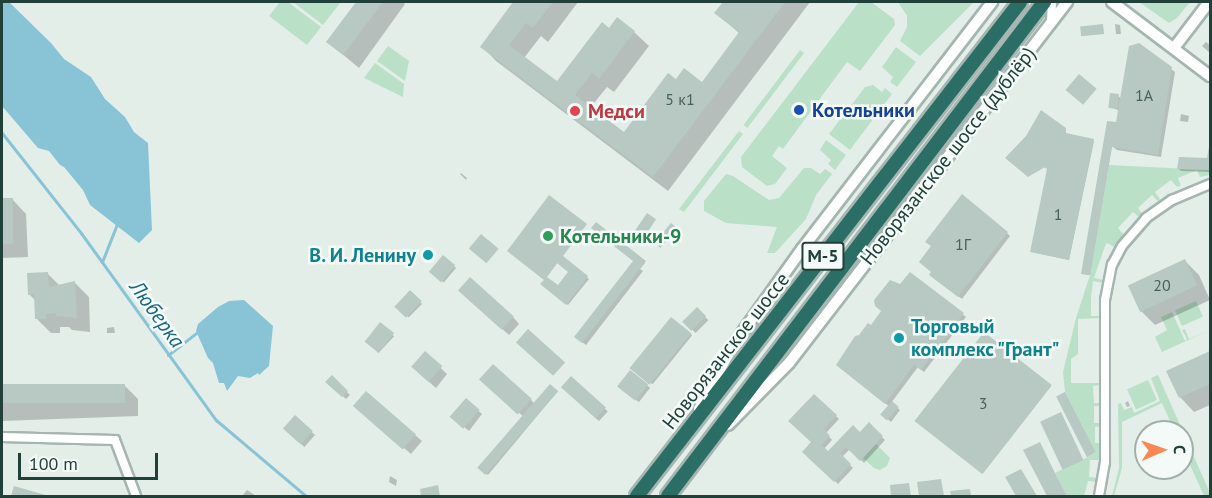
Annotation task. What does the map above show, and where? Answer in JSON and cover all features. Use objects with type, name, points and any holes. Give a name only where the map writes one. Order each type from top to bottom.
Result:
[{"type":"highway","name":"Новорязанское шоссе","points":[[637,496],[1020,2]]},
{"type":"highway","name":"Новорязанское шоссе","points":[[668,496],[1044,2]]},
{"type":"main road","points":[[684,436],[732,347],[802,249],[992,2]]},
{"type":"main road","name":"Новорязанское шоссе (дублёр)","points":[[709,444],[789,363],[1067,2]]},
{"type":"main road","points":[[1112,2],[1210,76]]},
{"type":"main road","points":[[1174,48],[1209,2]]},
{"type":"street","points":[[1050,25],[1052,2]]},
{"type":"street","points":[[1099,496],[1105,462],[1105,300],[1112,265],[1122,246],[1146,218],[1172,200],[1210,184]]},
{"type":"street","points":[[2,437],[116,440],[136,496]]},
{"type":"green space","points":[[280,2],[288,2],[321,27],[307,45],[269,16]]},
{"type":"green space","points":[[293,2],[338,2],[340,3],[323,25]]},
{"type":"green space","points":[[859,2],[871,2],[894,19],[895,25],[860,71],[847,62],[783,149],[779,146],[772,156],[787,168],[775,184],[767,186],[742,167],[741,157]]},
{"type":"green space","points":[[898,2],[974,2],[920,56],[900,41],[907,27],[907,16]]},
{"type":"green space","points":[[1139,2],[1190,2],[1177,18],[1169,23]]},
{"type":"green space","points":[[388,46],[409,61],[405,81],[377,61]]},
{"type":"green space","points":[[896,47],[916,62],[897,87],[890,82],[893,77],[882,67]]},
{"type":"green space","points":[[800,50],[804,53],[747,128],[743,125]]},
{"type":"green space","points":[[375,63],[404,84],[403,97],[364,78]]},
{"type":"green space","points":[[873,85],[882,92],[885,88],[892,94],[850,150],[829,134],[865,87]]},
{"type":"green space","points":[[739,131],[743,134],[684,212],[679,209]]},
{"type":"green space","points":[[826,140],[846,155],[835,170],[828,164],[831,160],[820,150]]},
{"type":"green space","points":[[1109,165],[1210,170],[1210,175],[1200,177],[1197,170],[1178,178],[1181,186],[1177,187],[1171,180],[1155,192],[1160,199],[1158,201],[1152,195],[1138,208],[1143,215],[1140,218],[1133,212],[1118,228],[1124,235],[1116,248],[1107,243],[1105,246],[1094,278],[1104,280],[1103,283],[1093,281],[1091,298],[1091,316],[1101,316],[1101,318],[1078,319],[1078,354],[1071,359],[1071,383],[1101,383],[1101,385],[1093,386],[1094,403],[1102,403],[1102,406],[1094,406],[1094,423],[1102,423],[1102,426],[1095,427],[1095,443],[1102,443],[1100,460],[1090,460],[1089,477],[1099,478],[1098,482],[1088,481],[1084,496],[1067,496],[1055,473],[1096,453],[1065,392],[1063,372],[1076,318],[1090,275]]},
{"type":"green space","points":[[804,168],[811,168],[820,174],[825,169],[832,174],[816,195],[806,219],[775,253],[767,253],[777,227],[726,223],[704,211],[704,201],[726,174],[733,176],[769,200],[779,198]]},
{"type":"green space","points":[[1196,301],[1203,317],[1182,326],[1175,310]]},
{"type":"green space","points":[[1172,312],[1185,341],[1187,339],[1182,330],[1185,329],[1189,339],[1210,330],[1162,352],[1155,337],[1167,330],[1161,317]]},
{"type":"green space","points":[[1158,375],[1178,420],[1170,420],[1162,403],[1122,422],[1122,468],[1114,496],[1112,496],[1119,468],[1118,404],[1121,403],[1124,410],[1132,407],[1134,413],[1160,401],[1151,378]]},
{"type":"green space","points":[[1148,380],[1157,400],[1136,409],[1127,389]]},
{"type":"green space","points":[[876,444],[890,458],[887,466],[880,470],[874,468],[863,458]]},
{"type":"green space","points":[[1194,457],[1210,493],[1210,496],[1204,496],[1194,474]]},
{"type":"water","points":[[2,2],[9,2],[64,59],[91,77],[105,99],[125,117],[134,132],[148,143],[152,230],[139,243],[90,205],[83,190],[64,167],[49,151],[38,148],[2,106]]},
{"type":"water","points":[[244,300],[273,326],[269,366],[259,375],[258,373],[250,378],[238,376],[227,391],[224,383],[219,383],[213,363],[208,358],[196,331],[198,324],[218,307],[229,301]]},
{"type":"building","points":[[356,2],[383,2],[343,55],[326,42]]},
{"type":"building","points":[[513,2],[553,2],[533,28],[526,23],[509,45],[557,81],[602,22],[609,28],[617,17],[635,31],[599,79],[592,73],[575,95],[624,132],[668,73],[676,79],[684,68],[702,82],[739,32],[714,13],[723,2],[785,2],[653,177],[480,47]]},
{"type":"building","points":[[1103,24],[1104,34],[1081,36],[1080,26]]},
{"type":"building","points":[[1139,43],[1172,67],[1158,155],[1112,147],[1090,275],[1081,274],[1107,121],[1116,122],[1129,46]]},
{"type":"building","points":[[1079,74],[1097,89],[1083,105],[1066,90]]},
{"type":"building","points":[[1110,93],[1119,94],[1117,109],[1108,108]]},
{"type":"building","points":[[1041,110],[1066,128],[1066,133],[1094,139],[1069,260],[1030,252],[1047,169],[1044,167],[1028,177],[1005,158],[1026,136]]},
{"type":"building","points":[[1209,147],[1210,170],[1177,169],[1179,157],[1207,158]]},
{"type":"building","points":[[962,194],[1008,232],[958,297],[929,275],[931,272],[919,262],[931,246],[925,242]]},
{"type":"building","points":[[549,195],[587,224],[563,256],[588,276],[566,305],[540,284],[544,280],[507,251]],"holes":[[[557,263],[568,272],[558,285],[547,277]]]},
{"type":"building","points":[[2,198],[13,198],[13,244],[2,244]]},
{"type":"building","points":[[647,213],[656,219],[644,237],[635,231]]},
{"type":"building","points":[[596,222],[646,261],[582,343],[574,337],[633,261],[591,228]]},
{"type":"building","points":[[671,223],[677,228],[660,248],[654,243]]},
{"type":"building","points":[[481,234],[499,249],[486,263],[469,249]]},
{"type":"building","points":[[443,255],[455,265],[441,282],[429,272]]},
{"type":"building","points":[[1185,259],[1197,285],[1140,312],[1128,286]]},
{"type":"building","points":[[48,272],[49,287],[75,281],[77,318],[56,316],[56,313],[46,314],[46,319],[35,319],[34,294],[28,295],[27,273]]},
{"type":"building","name":"Торговый комплекс \"Грант\"","points":[[910,272],[964,313],[921,370],[914,365],[885,404],[836,365],[855,336],[859,335],[868,323],[871,325],[881,311],[875,306],[874,300],[890,280],[900,284]]},
{"type":"building","points":[[470,277],[514,316],[502,330],[458,290]]},
{"type":"building","points":[[410,290],[422,301],[406,318],[394,307]]},
{"type":"building","points":[[697,307],[706,316],[691,331],[682,322]]},
{"type":"building","points":[[671,317],[691,333],[650,385],[629,368]]},
{"type":"building","points":[[380,322],[394,333],[379,353],[365,342]]},
{"type":"building","points":[[528,329],[565,362],[553,376],[516,342]]},
{"type":"building","points":[[984,332],[1052,385],[982,474],[914,421]]},
{"type":"building","points":[[425,351],[442,366],[429,382],[411,367]]},
{"type":"building","points":[[1210,351],[1210,384],[1179,398],[1166,371]]},
{"type":"building","points":[[493,364],[532,399],[518,414],[479,380]]},
{"type":"building","points":[[630,370],[648,384],[635,401],[617,387]]},
{"type":"building","points":[[332,375],[348,391],[342,397],[325,382]]},
{"type":"building","points":[[571,376],[606,407],[596,419],[561,387]]},
{"type":"building","points":[[2,384],[125,384],[125,403],[2,403]]},
{"type":"building","points":[[550,384],[558,391],[485,475],[477,468]]},
{"type":"building","points":[[366,391],[416,434],[403,449],[353,406]]},
{"type":"building","points":[[1065,392],[1096,453],[1087,457],[1056,397]]},
{"type":"building","points":[[814,394],[837,415],[824,429],[830,436],[822,445],[828,451],[853,425],[860,432],[869,422],[883,436],[860,461],[846,447],[840,453],[851,464],[834,482],[802,452],[811,442],[788,421]]},
{"type":"building","points":[[466,398],[480,410],[463,429],[450,417]]},
{"type":"building","points":[[892,401],[899,407],[887,420],[880,415]]},
{"type":"building","points":[[1061,412],[1083,460],[1063,470],[1040,422]]},
{"type":"building","points":[[295,415],[313,431],[301,444],[283,428]]},
{"type":"building","points":[[1040,442],[1067,496],[1047,496],[1023,450]]},
{"type":"building","points":[[1021,469],[1037,496],[1016,496],[1005,477]]},
{"type":"building","points":[[941,479],[944,496],[919,496],[917,482]]},
{"type":"building","points":[[909,483],[911,496],[891,496],[890,485]]},
{"type":"building","points":[[438,485],[440,496],[421,496],[420,489]]},
{"type":"building","points":[[14,486],[49,496],[11,496]]},
{"type":"building","points":[[970,489],[971,496],[951,496],[950,491]]},
{"type":"waterway","name":"Люберка","points":[[2,133],[81,233],[216,420],[306,496]]},
{"type":"waterway","points":[[102,262],[117,224]]},
{"type":"waterway","points":[[168,355],[196,333]]},
{"type":"place","name":"Котельники","points":[[799,110]]},
{"type":"place","name":"Медси","points":[[575,111]]},
{"type":"place","name":"Котельники-9","points":[[548,236]]},
{"type":"place","name":"В. И. Ленину","points":[[428,255]]},
{"type":"place","name":"Торговый комплекс \"Грант\"","points":[[899,338]]}]
